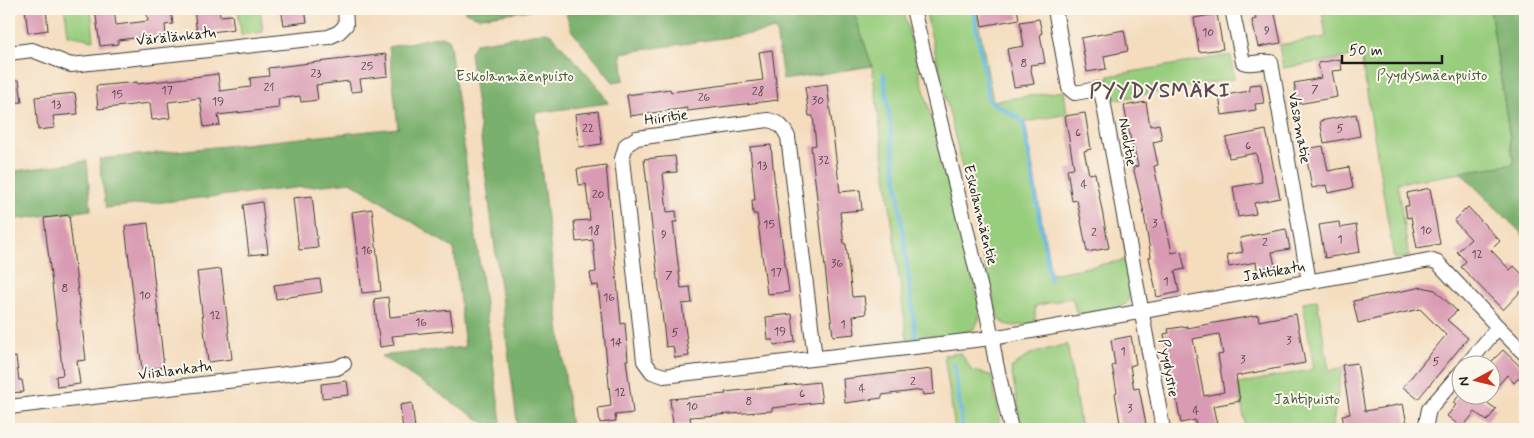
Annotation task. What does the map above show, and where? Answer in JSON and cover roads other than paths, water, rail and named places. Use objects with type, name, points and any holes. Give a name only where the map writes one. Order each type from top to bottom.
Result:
[{"type":"street","name":"Värälänkatu","points":[[9,53],[32,50],[71,65],[329,37],[339,32],[346,25],[344,9]]},
{"type":"street","name":"Eskolanmäentie","points":[[914,9],[992,338],[1011,429]]},
{"type":"street","name":"Nuolitie","points":[[1055,9],[1069,88],[1075,93],[1097,89],[1102,95],[1141,312]]},
{"type":"street","name":"Vasamatie","points":[[1232,9],[1243,62],[1247,64],[1271,62],[1309,282]]},
{"type":"street","name":"Hiiritie","points":[[815,358],[788,137],[783,127],[768,120],[637,138],[626,145],[622,159],[644,361],[652,372],[664,376],[992,338]]},
{"type":"street","name":"Jahtikatu","points":[[992,338],[1430,260],[1438,263],[1525,354]]},
{"type":"street","name":"Pyydystie","points":[[1141,312],[1163,429]]},
{"type":"street","points":[[1474,356],[1498,327]]},
{"type":"street","name":"Viialankatu","points":[[9,407],[338,368],[344,364]]},
{"type":"street","points":[[1425,429],[1429,409],[1452,383]]},
{"type":"waterway","points":[[973,9],[989,100],[1023,121],[1050,279]]},
{"type":"waterway","points":[[884,74],[916,339]]},
{"type":"waterway","points":[[954,364],[963,429]]},
{"type":"district","name":"PYYDYSMÄKI","points":[[1160,91]]},
{"type":"park label","name":"Pyydysmäenpuisto","points":[[1432,76]]},
{"type":"park label","name":"Eskolanmäenpuisto","points":[[515,77]]},
{"type":"park label","name":"Jahtipuisto","points":[[1307,400]]}]
